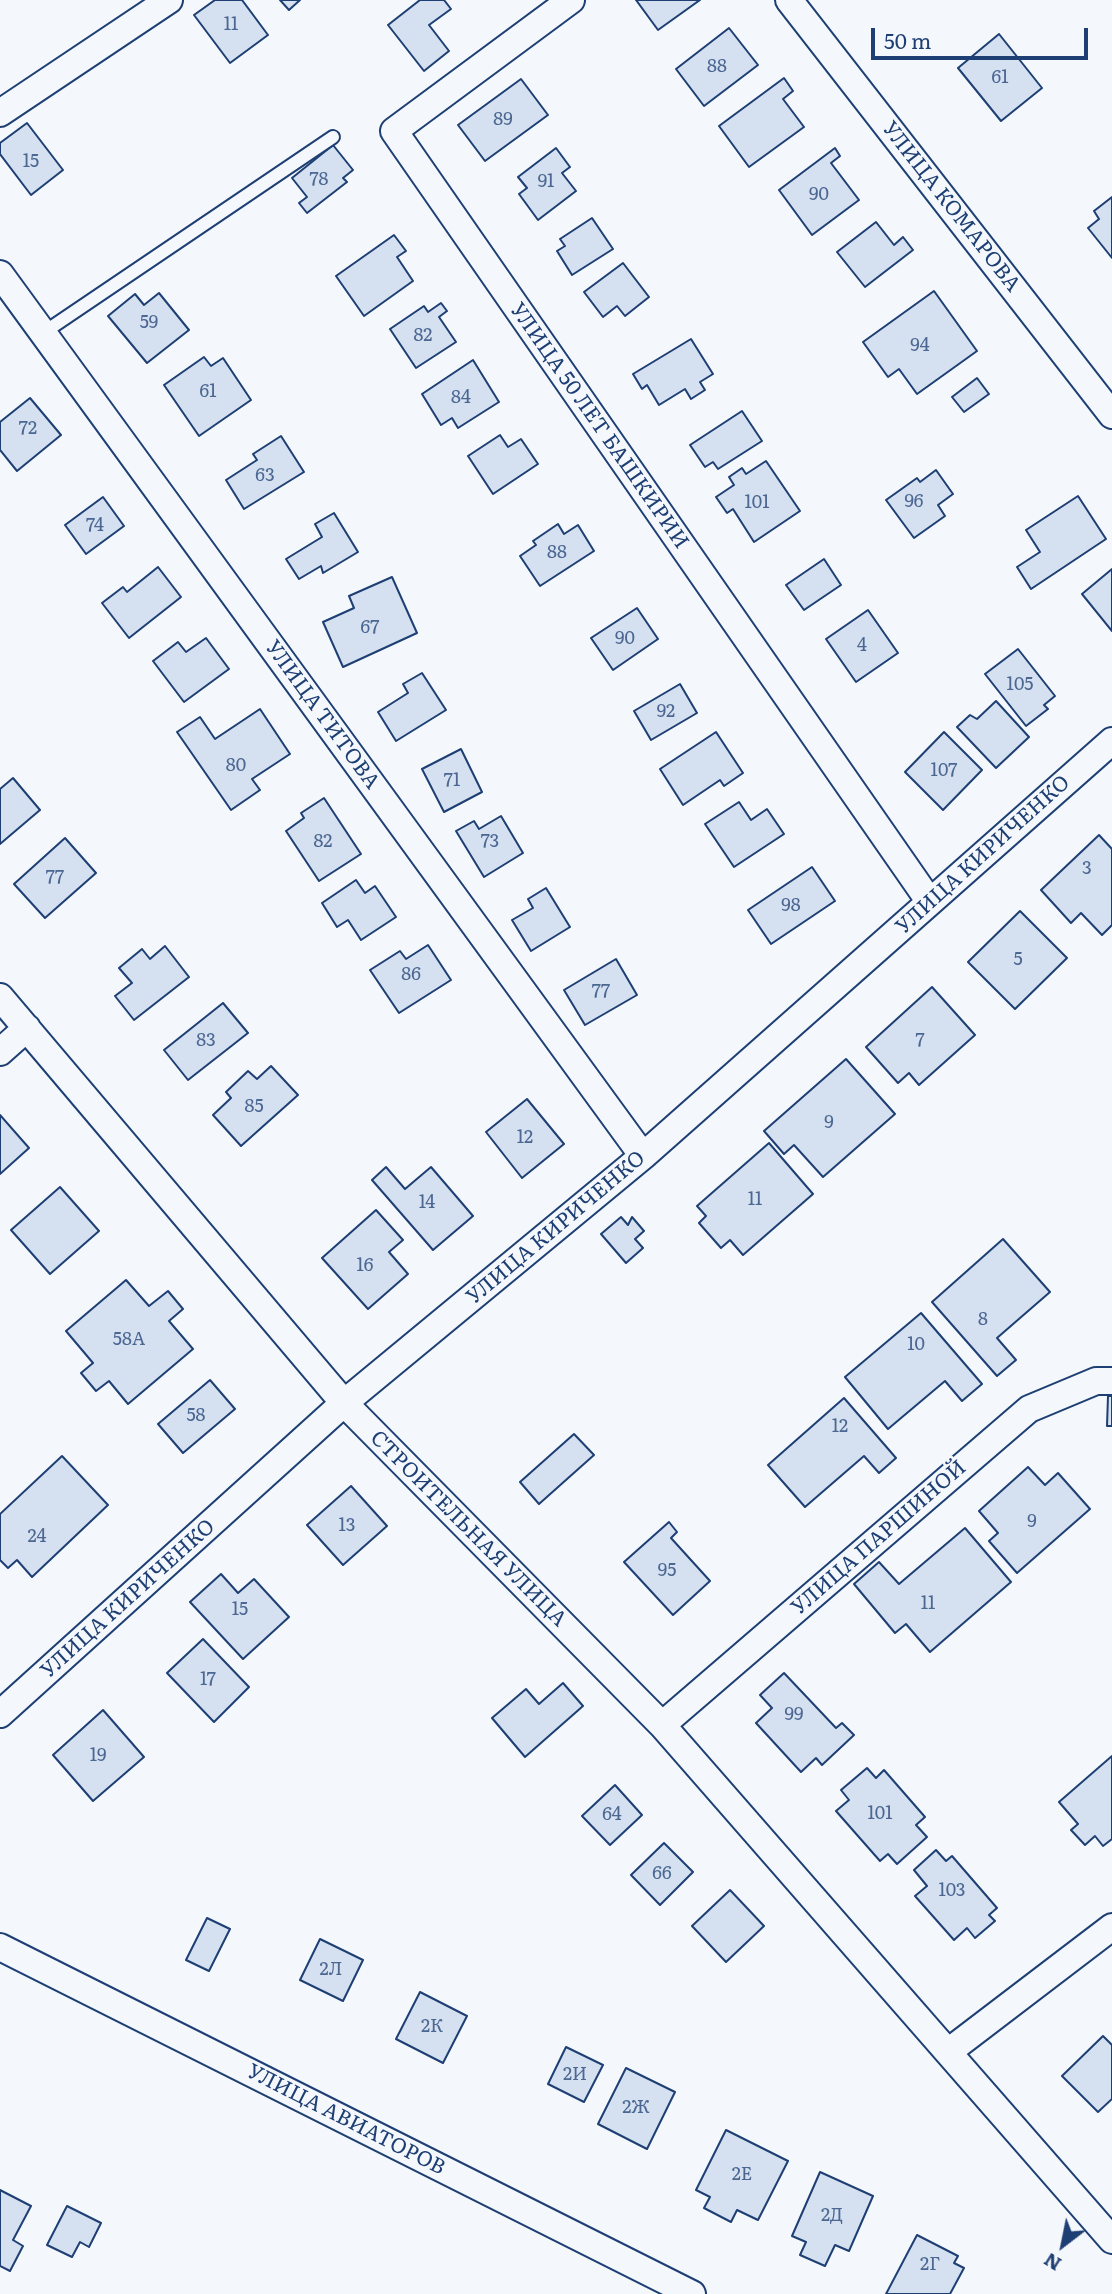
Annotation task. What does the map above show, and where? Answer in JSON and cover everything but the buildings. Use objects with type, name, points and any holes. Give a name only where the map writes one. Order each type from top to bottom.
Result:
[{"type":"street","points":[[0,113],[169,0]]},
{"type":"street","name":"УЛИЦА 50 ЛЕТ БАШКИРИИ","points":[[571,0],[394,131],[930,902]]},
{"type":"street","name":"УЛИЦА КОМАРОВА","points":[[789,0],[1112,415]]},
{"type":"street","name":"УЛИЦА ТИТОВА","points":[[5,291],[43,333],[643,1156]]},
{"type":"street","name":"УЛИЦА КИРИЧЕНКО","points":[[0,1714],[344,1404],[643,1156],[1112,741]]},
{"type":"street","name":"СТРОИТЕЛЬНАЯ УЛИЦА","points":[[0,997],[344,1404],[662,1725],[1112,2240]]},
{"type":"street","points":[[0,1052],[27,1028]]},
{"type":"street","name":"УЛИЦА ПАРШИНОЙ","points":[[662,1725],[1029,1409],[1096,1381],[1112,1381]]},
{"type":"street","points":[[948,2052],[1112,1927]]},
{"type":"street","name":"УЛИЦА АВИАТОРОВ","points":[[0,1947],[692,2294]]},
{"type":"lane","points":[[43,333],[333,138]]}]
